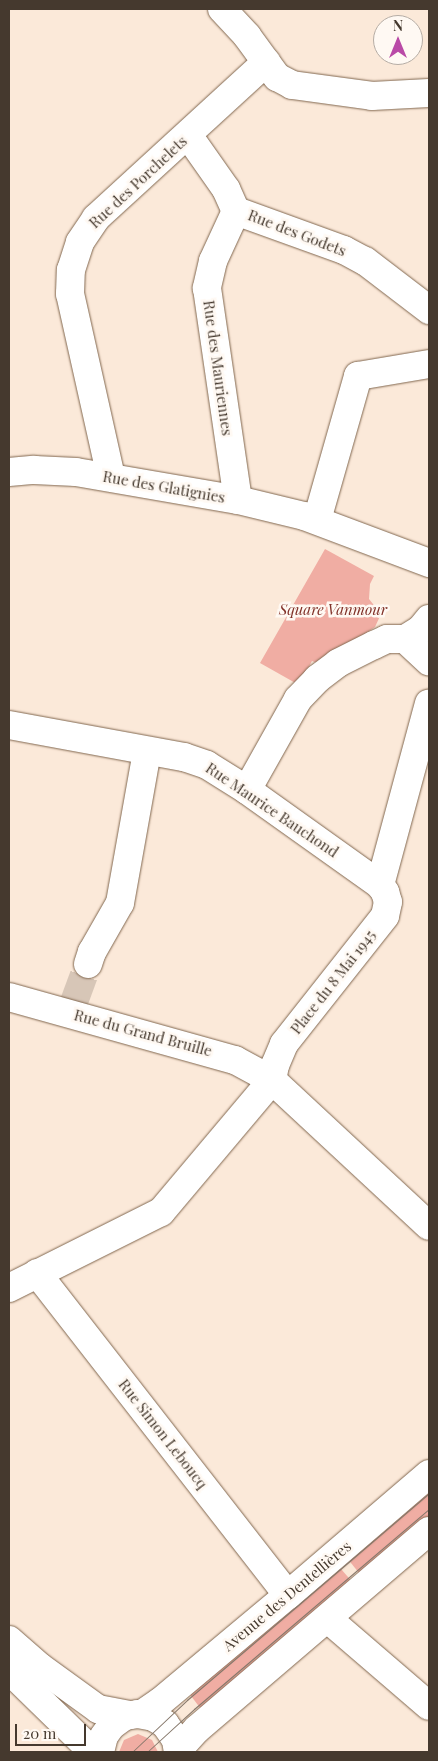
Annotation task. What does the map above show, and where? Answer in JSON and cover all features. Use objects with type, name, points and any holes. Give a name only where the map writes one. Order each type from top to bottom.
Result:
[{"type":"street","points":[[222,9],[247,36],[277,77],[300,88],[372,96],[429,93]]},
{"type":"street","name":"Rue des Porchelets","points":[[112,477],[70,294],[71,270],[80,242],[90,225],[266,62]]},
{"type":"street","name":"Rue des Godets","points":[[188,135],[226,189],[236,210],[359,258],[429,310]]},
{"type":"street","name":"Rue des Mauriennes","points":[[236,210],[213,261],[207,288],[238,500]]},
{"type":"street","points":[[317,520],[358,376],[429,364]]},
{"type":"street","name":"Rue des Glatignies","points":[[9,472],[48,470],[112,477],[238,500],[317,520],[429,564]]},
{"type":"street","points":[[247,790],[298,699],[317,678],[338,663],[387,639],[404,639],[428,621]]},
{"type":"street","points":[[404,639],[429,661]]},
{"type":"street","points":[[380,885],[429,703]]},
{"type":"street","name":"Rue Maurice Bauchond","points":[[9,725],[197,761],[247,790],[380,885]]},
{"type":"street","points":[[88,964],[92,952],[120,903],[147,751]]},
{"type":"street","name":"Place du 8 Mai 1945","points":[[272,1080],[275,1066],[284,1044],[387,912],[388,898],[380,885]]},
{"type":"street","name":"Rue du Grand Bruille","points":[[9,997],[72,1008],[223,1055],[272,1080],[429,1226]]},
{"type":"street","points":[[9,1288],[161,1212],[272,1080]]},
{"type":"street","name":"Rue Simon Leboucq","points":[[37,1273],[288,1595]]},
{"type":"street","name":"Avenue des Dentellières","points":[[100,1752],[102,1740],[108,1729],[118,1720],[153,1708],[429,1474]]},
{"type":"street","points":[[178,1751],[196,1729],[328,1619],[429,1531]]},
{"type":"street","points":[[328,1619],[429,1706]]},
{"type":"street","points":[[9,1640],[52,1676],[98,1709],[111,1713],[153,1717],[165,1724],[174,1736],[178,1751]]},
{"type":"street","points":[[9,1670],[94,1752]]},
{"type":"green space","name":"Square Vanmour","points":[[325,549],[374,576],[370,584],[369,599],[381,614],[375,627],[320,664],[312,661],[299,685],[260,663]]},
{"type":"green space","points":[[429,1482],[429,1522],[363,1578],[343,1553]]},
{"type":"green space","points":[[334,1561],[355,1585],[204,1713],[188,1692]]},
{"type":"green space","points":[[138,1734],[152,1740],[158,1752],[119,1752],[124,1740]]},
{"type":"tunnel","points":[[74,1002],[88,964]]},
{"type":"tram line","points":[[132,1752],[187,1700],[429,1493]]},
{"type":"tram line","points":[[147,1752],[194,1709],[429,1509]]}]
